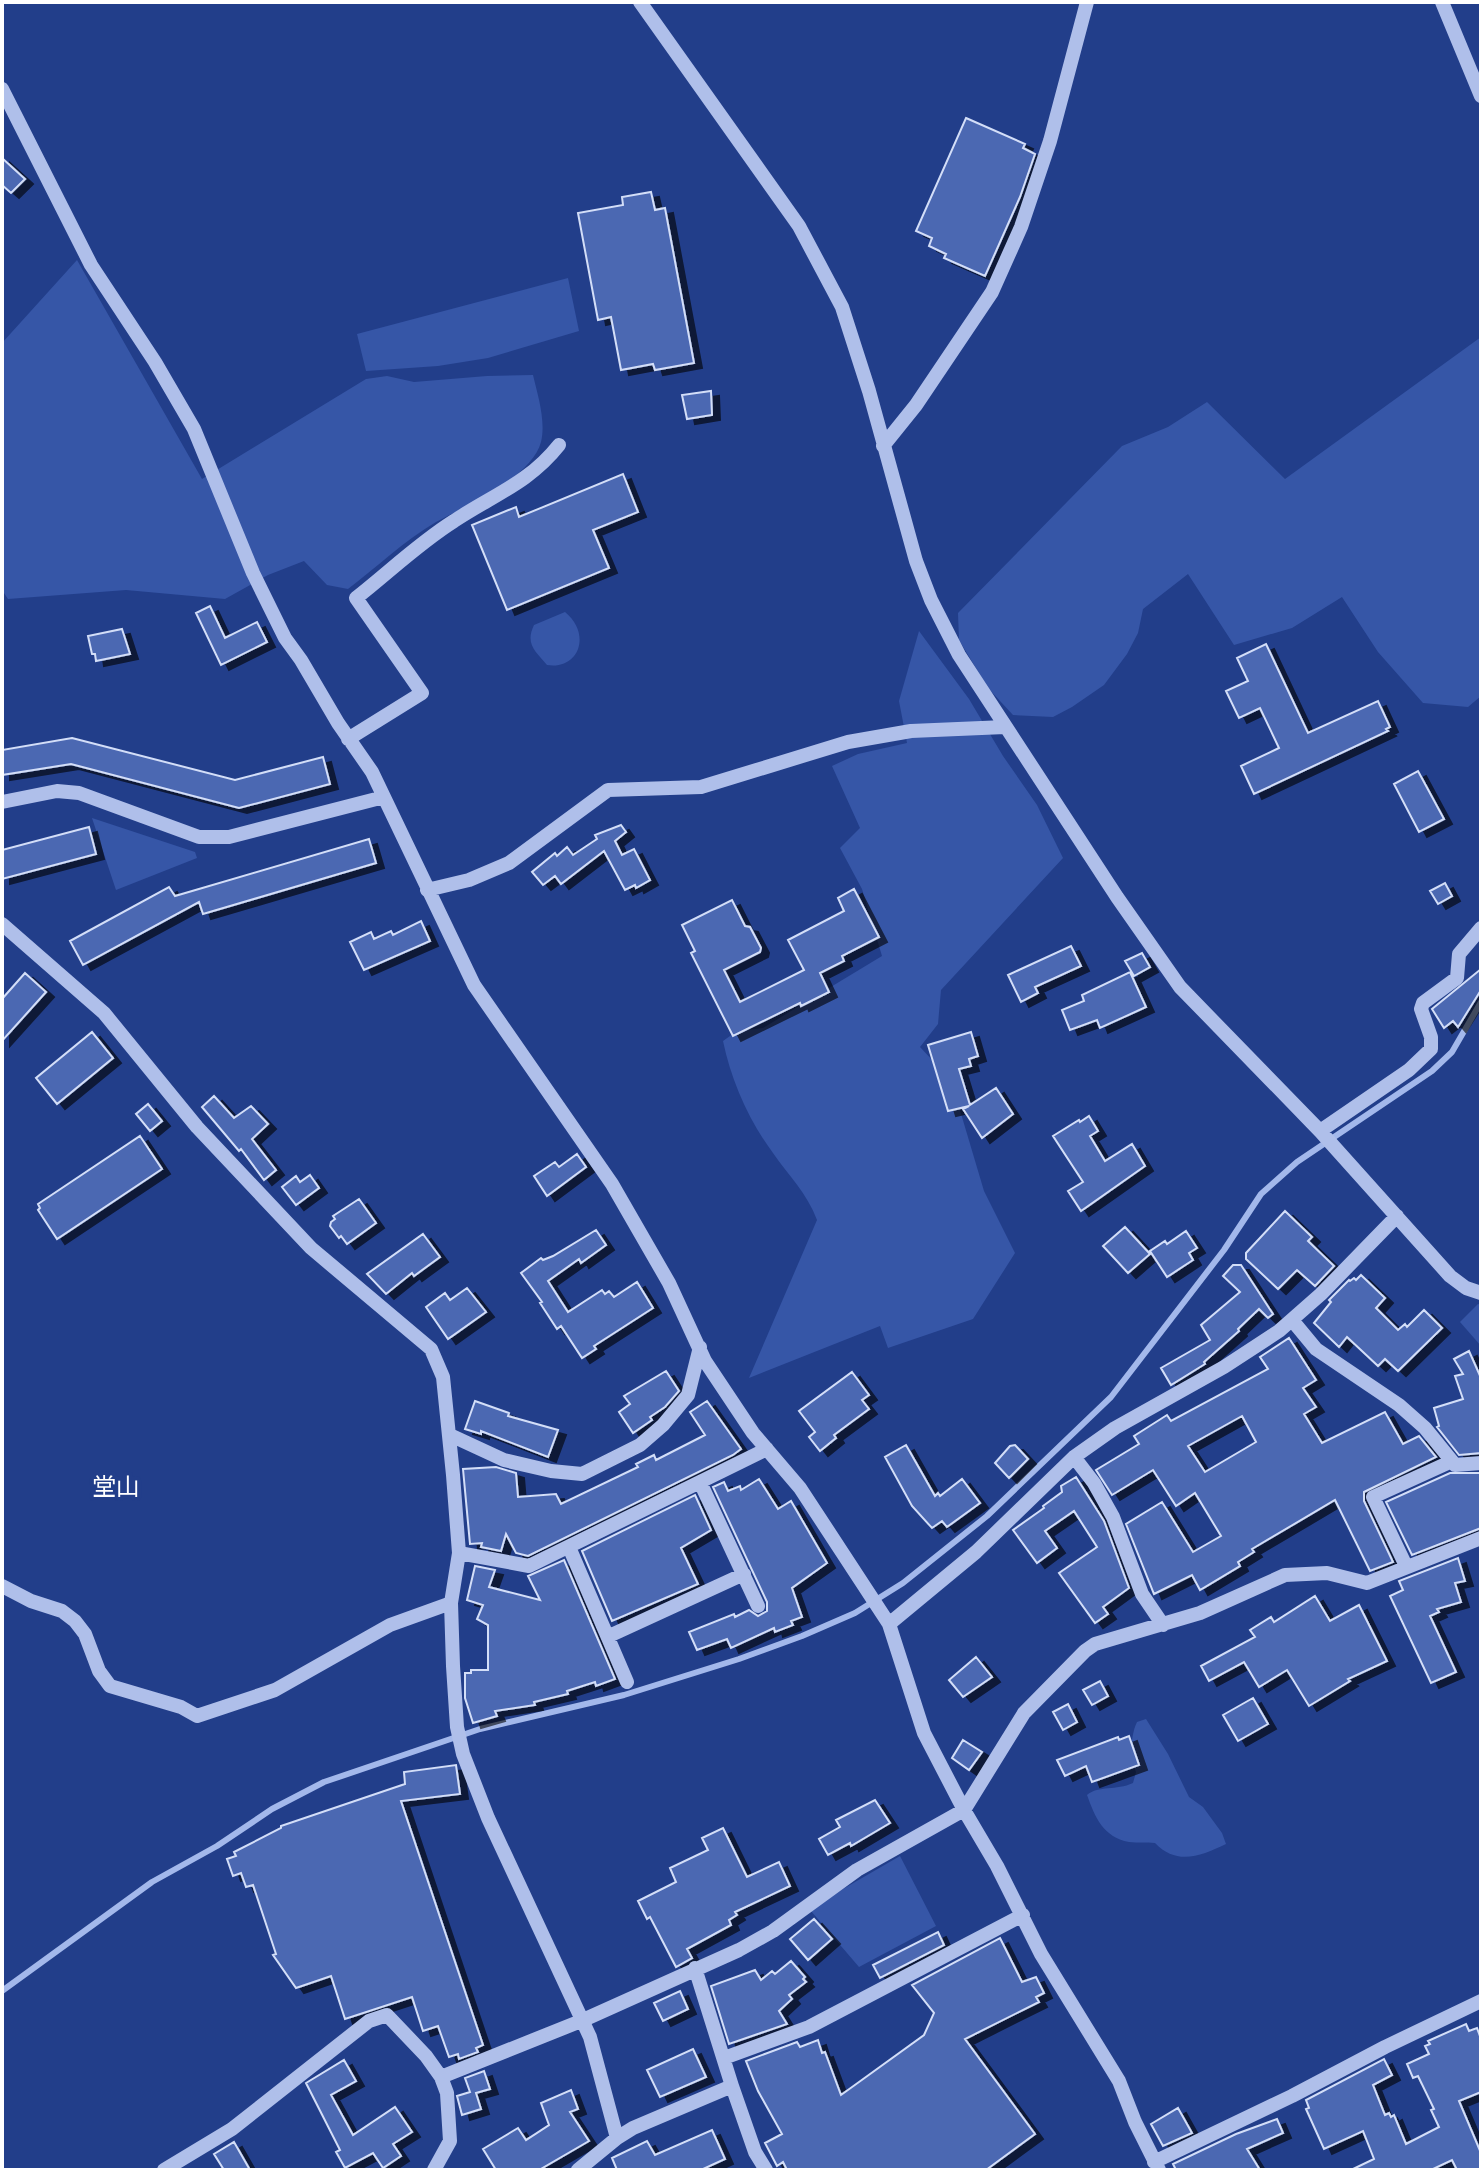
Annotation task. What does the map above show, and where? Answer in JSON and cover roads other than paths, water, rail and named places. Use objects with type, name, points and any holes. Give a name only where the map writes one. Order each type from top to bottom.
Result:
[{"type":"street","points":[[640,2],[799,226],[842,307],[869,391],[916,561],[931,600],[959,655],[1005,727],[1180,987],[1327,1139],[1450,1276],[1466,1288],[1481,1293]]},
{"type":"street","points":[[883,446],[916,405],[992,292],[1036,184],[1087,2]]},
{"type":"street","points":[[1442,2],[1481,96]]},
{"type":"street","points":[[2,89],[91,265],[155,362],[194,429],[253,573],[285,638],[372,772],[474,985],[612,1184],[669,1283],[705,1361],[753,1433],[800,1488],[887,1620],[924,1733],[1041,1954],[1119,2081],[1156,2166],[1385,2047],[1481,2001]]},
{"type":"street","points":[[348,739],[422,693],[356,598],[452,522],[529,477],[559,445]]},
{"type":"street","points":[[427,890],[469,880],[509,863],[608,790],[701,787],[848,742],[911,731],[1005,727]]},
{"type":"street","points":[[2,802],[57,791],[79,793],[199,837],[229,837],[384,797]]},
{"type":"street","points":[[2,924],[104,1013],[197,1127],[311,1248],[431,1349],[443,1377],[450,1435],[459,1553],[451,1603],[457,1727],[463,1754],[488,1818],[590,2037],[617,2138]]},
{"type":"street","points":[[1327,1139],[1431,1049],[1431,1037],[1421,1009],[1423,1003],[1457,978],[1459,954],[1481,928]]},
{"type":"street","points":[[887,1620],[976,1552],[1074,1457],[1115,1428],[1224,1367],[1279,1331],[1397,1216]]},
{"type":"street","points":[[1292,1320],[1316,1349],[1399,1405],[1425,1428],[1450,1462],[1460,1466],[1481,1463]]},
{"type":"street","points":[[450,1435],[504,1460],[551,1471],[582,1474],[640,1445],[663,1425],[688,1395],[700,1347]]},
{"type":"street","points":[[459,1553],[529,1566],[767,1449]]},
{"type":"street","points":[[1074,1457],[1094,1483],[1113,1517],[1142,1594],[1163,1625]]},
{"type":"street","points":[[1406,1566],[1373,1497],[1450,1462]]},
{"type":"street","points":[[700,1482],[758,1606]]},
{"type":"street","points":[[441,2077],[581,2021],[739,1950],[773,1931],[857,1870],[964,1810],[1024,1713],[1085,1651],[1104,1641],[1200,1613],[1285,1575],[1327,1573],[1367,1583],[1481,1538]]},
{"type":"street","points":[[569,1547],[627,1682]]},
{"type":"street","points":[[609,1636],[744,1574]]},
{"type":"street","points":[[2,1586],[31,1601],[62,1611],[75,1621],[85,1634],[99,1671],[110,1686],[181,1707],[197,1716],[275,1690],[390,1625],[451,1603]]},
{"type":"street","points":[[724,2058],[809,2027],[1023,1915]]},
{"type":"street","points":[[695,1968],[755,2152],[766,2170]]},
{"type":"street","points":[[164,2170],[232,2129],[369,2021],[387,2015],[426,2056],[441,2077],[447,2093],[450,2141],[434,2170]]},
{"type":"street","points":[[578,2170],[617,2138],[732,2086]]},
{"type":"waterway","points":[[2,1991],[152,1882],[217,1846],[272,1809],[324,1782],[480,1729],[624,1695],[739,1659],[855,1613],[903,1583],[987,1516],[1111,1397],[1224,1250],[1261,1194],[1297,1162],[1432,1071],[1452,1052],[1481,1002]]},
{"type":"district","name":"堂山","points":[[116,1487]]}]
